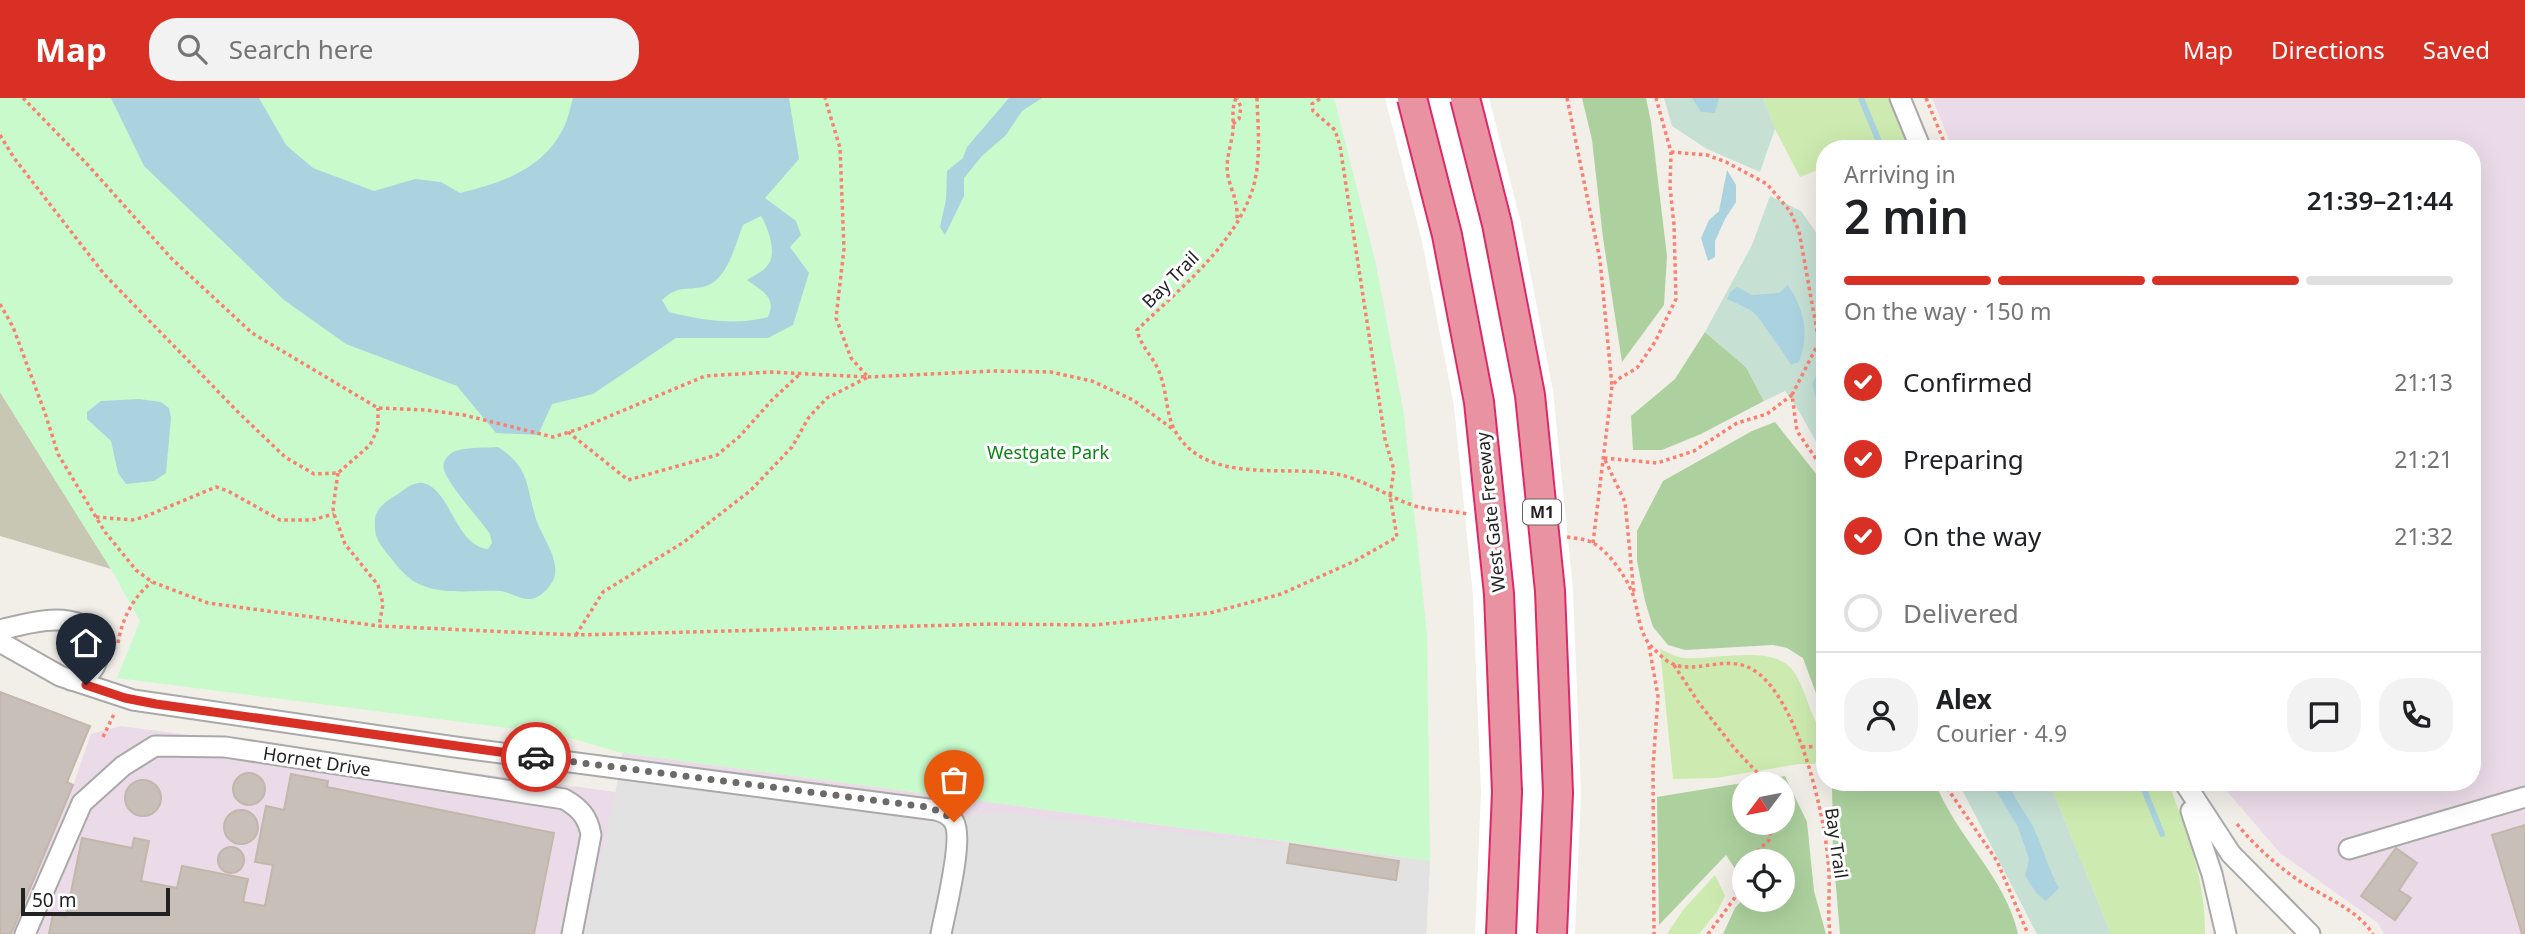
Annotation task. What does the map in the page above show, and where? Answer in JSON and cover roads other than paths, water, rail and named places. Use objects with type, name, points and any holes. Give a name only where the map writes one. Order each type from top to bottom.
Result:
[{"type":"highway","name":"West Gate Freeway","points":[[1412,98],[1447,235],[1479,402],[1499,594],[1503,687],[1507,792],[1501,934]]},
{"type":"highway","name":"M1","points":[[1465,98],[1497,224],[1530,395],[1550,591],[1558,793],[1552,934]]},
{"type":"street","points":[[1900,98],[1917,140]]},
{"type":"street","points":[[0,629],[54,621],[72,622],[88,629],[97,642],[99,654],[96,665],[85,677],[71,680]]},
{"type":"street","points":[[0,642],[71,680],[120,696],[257,719],[936,810],[952,819],[958,834],[941,934]]},
{"type":"street","name":"Hornet Drive","points":[[25,934],[82,803],[123,766],[155,746],[225,747],[564,799],[583,813],[591,835],[572,934]]},
{"type":"street","points":[[2185,791],[2210,864],[2226,934]]},
{"type":"street","points":[[2188,791],[2236,861],[2310,934]]},
{"type":"street","points":[[2350,849],[2525,797]]},
{"type":"water","points":[[111,98],[259,98],[286,145],[313,168],[374,191],[415,179],[441,182],[460,193],[519,173],[544,155],[563,129],[573,98],[789,98],[799,159],[765,198],[796,221],[801,235],[790,247],[809,273],[793,325],[768,338],[676,338],[593,394],[552,404],[538,435],[496,433],[457,386],[346,344],[284,300],[144,166]],"holes":[[[761,216],[771,241],[772,255],[767,266],[747,280],[763,291],[769,299],[771,304],[768,317],[718,321],[669,312],[662,300],[677,290],[711,284],[729,262],[743,225]]]},
{"type":"water","points":[[1009,98],[1042,98],[1022,111],[1006,135],[982,156],[964,178],[964,196],[945,235],[940,227],[946,200],[947,171],[963,158],[967,147]]},
{"type":"water","points":[[1692,98],[1719,98],[1715,113],[1701,112]]},
{"type":"water","points":[[1727,170],[1736,185],[1736,202],[1715,241],[1715,257],[1708,261],[1701,238],[1709,220],[1719,211]]},
{"type":"water","points":[[1788,285],[1798,304],[1805,331],[1799,362],[1791,365],[1756,315],[1727,299],[1730,292],[1737,287],[1752,295],[1779,293]]},
{"type":"water","points":[[1816,376],[1816,398],[1812,384]]},
{"type":"water","points":[[139,399],[161,402],[169,408],[171,418],[166,473],[154,481],[126,484],[118,473],[111,441],[87,419],[87,412],[101,401]]},
{"type":"water","points":[[498,447],[516,462],[525,478],[536,519],[554,560],[555,574],[550,586],[531,599],[500,591],[440,590],[416,583],[400,569],[380,543],[375,531],[377,512],[408,487],[423,483],[440,495],[468,538],[477,546],[488,549],[492,543],[490,534],[452,485],[443,466],[447,457],[456,451]]},
{"type":"water","points":[[1996,791],[2012,791],[2038,838],[2059,888],[2046,901],[2037,894],[2025,876],[2029,859],[2018,827]]},
{"type":"waterway","points":[[1861,98],[1878,140]]},
{"type":"waterway","points":[[2145,791],[2162,834]]},
{"type":"park label","name":"Westgate Park","points":[[1048,452]]}]
